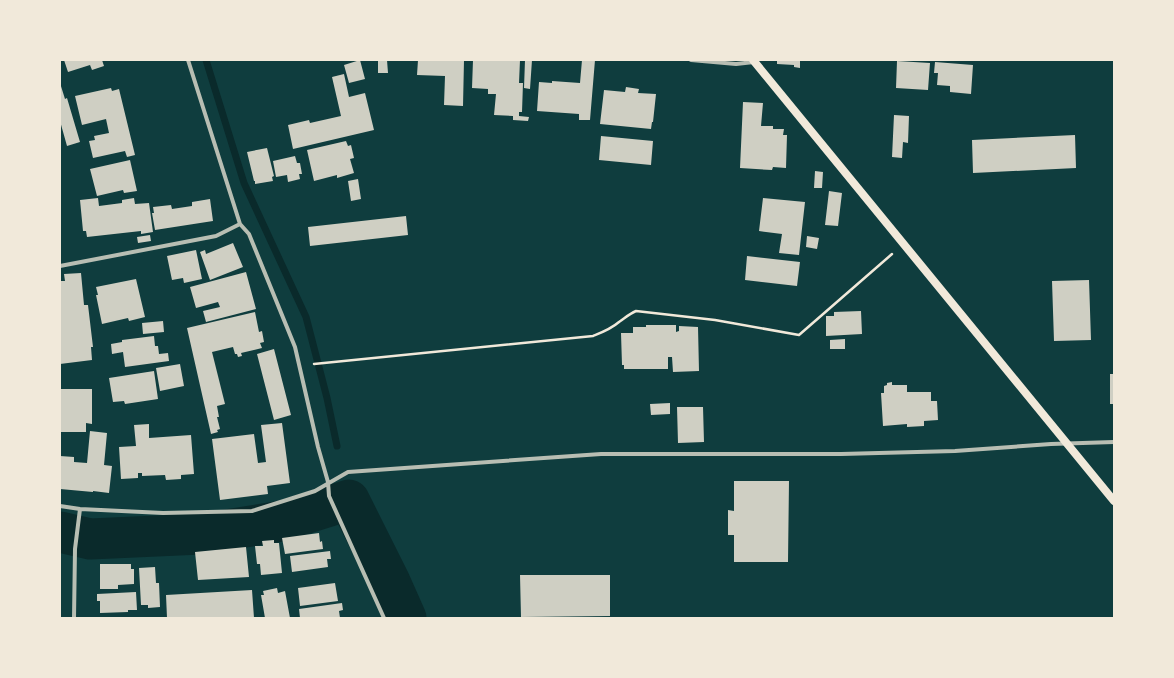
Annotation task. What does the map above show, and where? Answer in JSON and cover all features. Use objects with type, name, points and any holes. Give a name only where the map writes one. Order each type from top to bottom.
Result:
[{"type":"main road","points":[[754,61],[1114,501]]},
{"type":"street","points":[[188,60],[240,224],[249,234],[295,347],[318,447],[328,482],[329,496],[384,618]]},
{"type":"street","points":[[691,60],[736,64],[754,61]]},
{"type":"street","points":[[60,266],[216,236],[240,224]]},
{"type":"street","points":[[60,506],[80,509],[163,513],[252,511],[315,491],[328,482],[348,472],[601,454],[841,454],[955,451],[1051,444],[1114,442]]},
{"type":"street","points":[[74,618],[75,549],[80,509]]},
{"type":"path","points":[[299,365],[593,336],[605,332],[619,323],[628,314],[636,311],[715,320],[798,335],[904,243]]},
{"type":"building","points":[[64,60],[102,60],[104,66],[92,70],[90,65],[68,72]]},
{"type":"building","points":[[360,60],[365,79],[349,83],[344,65]]},
{"type":"building","points":[[378,60],[387,60],[388,73],[378,73]]},
{"type":"building","points":[[418,60],[464,60],[463,106],[444,105],[445,76],[417,75]]},
{"type":"building","points":[[473,60],[520,60],[519,83],[523,83],[522,112],[519,112],[519,116],[529,117],[528,121],[513,120],[513,116],[494,115],[496,94],[488,94],[488,89],[472,88]]},
{"type":"building","points":[[525,60],[532,60],[530,89],[524,88]]},
{"type":"building","points":[[582,60],[595,60],[590,120],[579,120],[579,114],[537,111],[539,82],[552,83],[552,81],[580,83]]},
{"type":"building","points":[[777,60],[800,60],[800,68],[794,67],[794,65],[777,64]]},
{"type":"building","points":[[897,61],[930,63],[928,90],[896,88]]},
{"type":"building","points":[[935,62],[973,65],[971,94],[950,92],[950,86],[937,85],[938,73],[934,73]]},
{"type":"building","points":[[344,74],[349,97],[365,93],[374,130],[293,149],[288,125],[309,120],[310,123],[341,116],[332,77]]},
{"type":"building","points":[[60,83],[65,99],[67,98],[80,142],[67,146],[60,121]]},
{"type":"building","points":[[626,87],[639,89],[638,93],[656,94],[651,129],[600,124],[604,90],[625,92]]},
{"type":"building","points":[[111,88],[112,91],[119,89],[135,155],[127,157],[125,151],[93,158],[89,141],[95,140],[94,136],[109,133],[106,119],[82,125],[75,96]]},
{"type":"building","points":[[743,102],[763,103],[761,126],[773,126],[773,129],[784,129],[783,135],[787,135],[786,168],[773,167],[772,170],[740,168]]},
{"type":"building","points":[[894,115],[909,116],[908,143],[903,142],[902,158],[892,157]]},
{"type":"building","points":[[1075,135],[1076,168],[973,173],[972,140]]},
{"type":"building","points":[[601,136],[653,141],[651,165],[599,160]]},
{"type":"building","points":[[346,141],[348,146],[351,145],[354,158],[350,159],[354,173],[337,178],[337,175],[314,181],[307,150]]},
{"type":"building","points":[[267,148],[274,176],[272,177],[273,181],[255,184],[247,152]]},
{"type":"building","points":[[295,156],[297,163],[300,163],[302,174],[299,174],[300,179],[288,182],[287,175],[276,177],[273,161]]},
{"type":"building","points":[[130,160],[137,191],[124,193],[123,190],[97,196],[90,169]]},
{"type":"building","points":[[815,171],[823,172],[822,188],[814,188]]},
{"type":"building","points":[[358,179],[361,199],[351,201],[348,181]]},
{"type":"building","points":[[829,191],[842,193],[838,226],[825,225]]},
{"type":"building","points":[[98,198],[99,206],[122,203],[122,200],[134,198],[135,204],[149,203],[153,232],[141,234],[141,231],[87,237],[86,231],[83,231],[80,200]]},
{"type":"building","points":[[763,198],[805,202],[799,255],[779,253],[782,234],[759,231]]},
{"type":"building","points":[[210,199],[213,221],[155,230],[152,213],[154,213],[153,207],[171,205],[172,209],[192,206],[192,202]]},
{"type":"building","points":[[406,216],[408,235],[310,246],[308,227]]},
{"type":"building","points":[[150,235],[151,241],[138,243],[137,237]]},
{"type":"building","points":[[807,236],[819,238],[817,249],[806,247]]},
{"type":"building","points":[[233,243],[243,267],[210,280],[200,252],[205,250],[206,254]]},
{"type":"building","points":[[196,250],[202,279],[184,283],[183,278],[172,280],[167,256]]},
{"type":"building","points":[[747,256],[800,262],[797,286],[745,280]]},
{"type":"building","points":[[246,272],[256,309],[206,322],[203,311],[220,307],[218,302],[196,308],[190,287]]},
{"type":"building","points":[[81,273],[84,305],[88,305],[93,347],[91,347],[92,360],[60,364],[60,281],[65,281],[64,274]]},
{"type":"building","points":[[136,279],[145,317],[129,321],[128,318],[102,324],[96,295],[98,295],[96,287]]},
{"type":"building","points":[[1089,280],[1091,340],[1054,341],[1052,281]]},
{"type":"building","points":[[861,311],[862,334],[826,336],[826,316],[834,316],[834,312]]},
{"type":"building","points":[[255,312],[259,332],[262,331],[264,342],[260,343],[262,348],[241,353],[242,356],[238,357],[237,354],[235,354],[233,347],[212,352],[225,404],[217,406],[219,417],[217,417],[220,429],[217,430],[218,432],[211,434],[187,328]]},
{"type":"building","points":[[163,321],[164,332],[143,334],[142,323]]},
{"type":"building","points":[[646,325],[676,325],[676,332],[679,331],[679,326],[698,327],[699,371],[673,372],[672,357],[668,357],[668,369],[624,369],[624,365],[622,365],[621,333],[633,333],[633,327],[646,327]]},
{"type":"building","points":[[154,336],[155,346],[158,346],[159,354],[168,353],[169,361],[125,367],[123,352],[112,354],[111,344],[122,342],[122,340]]},
{"type":"building","points":[[845,339],[845,349],[830,349],[830,340]]},
{"type":"building","points":[[274,349],[291,415],[274,420],[257,354]]},
{"type":"building","points":[[180,364],[184,386],[160,391],[156,368]]},
{"type":"building","points":[[154,371],[158,399],[125,404],[124,401],[113,402],[109,378]]},
{"type":"building","points":[[1110,374],[1114,374],[1114,404],[1110,404]]},
{"type":"building","points":[[892,382],[892,385],[907,385],[907,392],[931,392],[931,401],[937,401],[938,420],[924,421],[924,426],[907,427],[907,424],[883,426],[881,393],[884,393],[884,386],[887,385],[887,383]]},
{"type":"building","points":[[60,389],[92,389],[92,424],[86,423],[86,432],[60,432]]},
{"type":"building","points":[[670,403],[670,414],[651,415],[650,404]]},
{"type":"building","points":[[677,407],[703,407],[704,442],[678,443]]},
{"type":"building","points":[[282,423],[290,483],[267,486],[268,494],[220,500],[212,439],[254,434],[258,463],[266,462],[261,425]]},
{"type":"building","points":[[149,424],[149,438],[191,435],[194,474],[181,475],[181,479],[166,480],[165,475],[142,476],[142,473],[138,473],[138,478],[121,479],[119,447],[136,446],[134,425]]},
{"type":"building","points":[[90,431],[107,433],[104,465],[112,466],[109,493],[60,489],[60,456],[74,457],[74,462],[87,463]]},
{"type":"building","points":[[734,481],[789,481],[788,562],[734,562],[734,535],[728,535],[728,510],[734,511]]},
{"type":"building","points":[[319,533],[320,542],[322,541],[323,549],[285,554],[282,538]]},
{"type":"building","points":[[274,540],[274,543],[279,543],[282,573],[261,575],[260,564],[257,564],[255,546],[263,546],[262,541]]},
{"type":"building","points":[[246,547],[249,577],[198,580],[195,552]]},
{"type":"building","points":[[330,551],[331,559],[327,559],[328,567],[292,572],[290,556]]},
{"type":"building","points":[[100,564],[131,564],[131,569],[134,569],[134,584],[118,585],[118,589],[100,589]]},
{"type":"building","points":[[155,567],[156,583],[159,583],[160,607],[148,608],[148,605],[141,605],[139,568]]},
{"type":"building","points":[[520,575],[610,575],[610,616],[521,617]]},
{"type":"building","points":[[335,583],[338,601],[300,606],[298,588]]},
{"type":"building","points":[[277,588],[278,593],[285,591],[290,618],[265,618],[261,595],[264,595],[263,591]]},
{"type":"building","points":[[252,590],[254,618],[167,618],[166,595]]},
{"type":"building","points":[[136,592],[137,610],[128,610],[128,612],[100,613],[100,601],[97,601],[97,594]]},
{"type":"building","points":[[342,603],[343,610],[339,611],[340,618],[300,618],[299,609]]},
{"type":"waterway","points":[[206,60],[244,183],[306,317],[327,398],[337,446]]},
{"type":"waterway","points":[[348,491],[349,500]]},
{"type":"waterway","points":[[60,532],[90,539],[201,534],[282,521],[349,500],[390,582],[406,618]]}]
